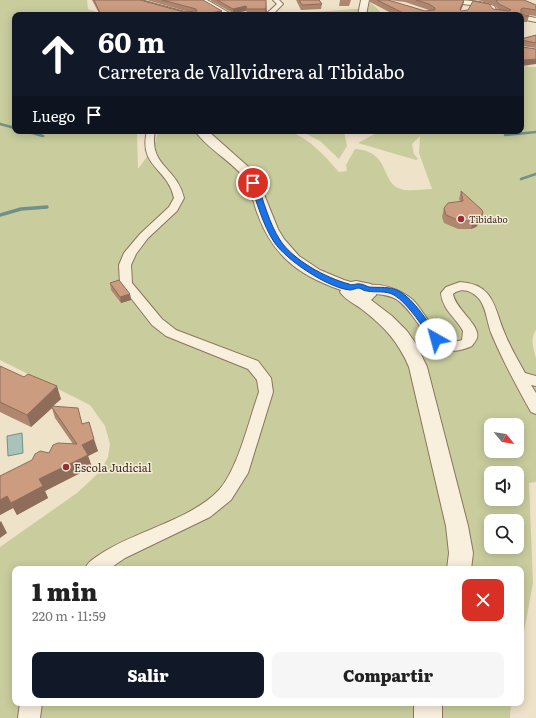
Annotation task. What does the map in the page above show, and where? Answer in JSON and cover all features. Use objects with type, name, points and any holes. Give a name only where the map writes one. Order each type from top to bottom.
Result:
[{"type":"street","points":[[134,0],[181,12]]},
{"type":"street","points":[[202,0],[224,12]]},
{"type":"street","points":[[272,12],[280,4],[276,0]]},
{"type":"street","points":[[363,12],[365,0]]},
{"type":"street","points":[[447,0],[487,4],[492,6],[494,12]]},
{"type":"street","points":[[466,9],[467,1]]},
{"type":"street","points":[[524,17],[536,20]]},
{"type":"street","points":[[98,566],[119,552],[204,512],[225,495],[240,473],[266,392],[264,378],[253,365],[171,333],[156,322],[126,284],[126,266],[130,253],[144,236],[173,209],[179,198],[174,185],[149,151],[148,143],[150,134]]},
{"type":"street","points":[[204,134],[248,174],[271,229],[278,242],[289,254],[301,265],[329,281],[359,292],[398,330],[412,353],[418,367],[457,526],[461,553],[459,566]]},
{"type":"street","points":[[359,292],[384,289],[397,293],[411,307],[436,339],[447,345],[458,346],[467,344],[471,335],[468,328],[449,303],[447,294],[451,289],[459,286],[469,287],[477,291],[487,301],[497,333],[536,408]]},
{"type":"street","points":[[520,378],[536,381]]},
{"type":"street","points":[[29,718],[31,706]]},
{"type":"street","points":[[428,706],[428,718]]},
{"type":"green space","points":[[0,0],[87,0],[88,9],[97,12],[12,12],[12,134],[137,134],[138,169],[154,147],[157,134],[296,134],[323,154],[339,172],[347,171],[346,165],[355,149],[366,151],[374,155],[380,161],[394,186],[408,190],[432,189],[419,153],[420,136],[412,144],[414,154],[418,159],[416,160],[358,143],[374,134],[524,134],[524,66],[536,67],[536,330],[533,337],[533,347],[536,358],[536,482],[529,483],[533,583],[524,632],[524,566],[12,566],[12,706],[511,706],[510,718],[0,718],[0,547],[77,493],[101,470],[108,457],[110,444],[105,426],[90,405],[0,360]]},
{"type":"green space","points":[[369,3],[371,3],[381,12],[315,12],[369,8]]},
{"type":"green space","points":[[307,134],[345,134],[347,146],[339,159],[320,141]]},
{"type":"water","points":[[22,433],[23,453],[8,456],[7,436]]},
{"type":"building","points":[[94,0],[140,0],[184,12],[100,12]]},
{"type":"building","points":[[162,0],[203,0],[222,11],[184,12],[197,11],[196,9]]},
{"type":"building","points":[[217,0],[266,0],[266,7],[265,9],[247,9],[246,6],[233,9]]},
{"type":"building","points":[[299,0],[319,0],[322,4],[302,5]]},
{"type":"building","points":[[377,0],[388,0],[425,11],[435,10],[435,8],[429,4],[416,0],[464,0],[460,9],[461,11],[468,10],[473,1],[489,4],[493,9],[509,11],[511,10],[499,4],[496,0],[524,0],[536,5],[536,10],[523,8],[521,9],[521,12],[401,12]]},
{"type":"building","points":[[536,35],[536,43],[524,41],[524,38]]},
{"type":"building","points":[[524,47],[536,49],[536,59],[524,60]]},
{"type":"building","points":[[461,191],[482,210],[483,213],[479,219],[473,221],[460,221],[446,215],[444,208],[448,203],[463,201]]},
{"type":"building","points":[[119,280],[130,294],[120,297],[110,283]]},
{"type":"building","points":[[0,366],[24,377],[28,374],[57,386],[27,415],[0,402]]},
{"type":"building","points":[[51,406],[78,408],[82,424],[89,422],[94,439],[82,445],[88,455],[39,479],[43,486],[11,503],[7,496],[0,500],[0,476],[32,460],[35,454],[40,451],[49,453],[53,445],[58,443],[77,444]]},
{"type":"waterway","points":[[0,124],[12,127]]},
{"type":"waterway","points":[[524,133],[536,132]]},
{"type":"waterway","points":[[36,134],[43,136]]},
{"type":"waterway","points":[[505,135],[515,134]]},
{"type":"waterway","points":[[521,179],[536,174]]},
{"type":"waterway","points":[[0,215],[21,209],[47,207]]},
{"type":"place","name":"Tibidabo","points":[[461,219]]},
{"type":"place","name":"Escola Judicial","points":[[66,467]]},
{"type":"route","points":[[253,183],[271,229],[278,242],[295,260],[329,281],[344,286],[351,288],[353,286],[359,286],[366,287],[368,289],[377,288],[390,290],[397,293],[411,307],[436,339]]}]
